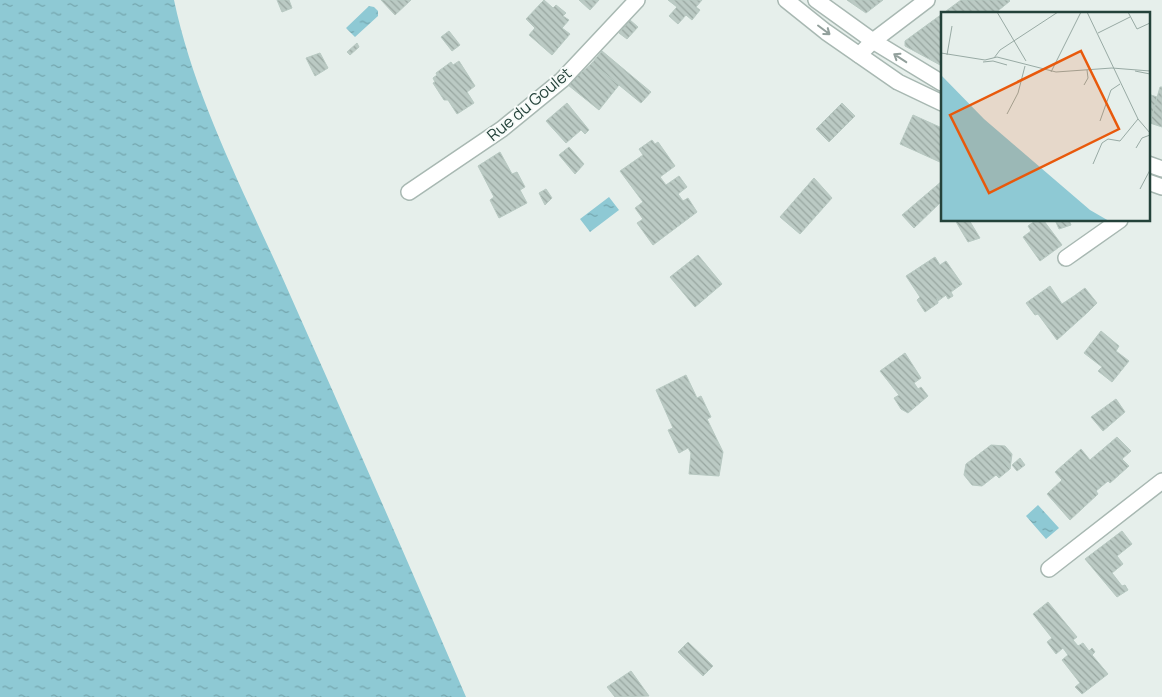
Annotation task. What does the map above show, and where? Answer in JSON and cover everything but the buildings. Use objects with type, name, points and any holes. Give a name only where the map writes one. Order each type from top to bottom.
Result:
[{"type":"street","name":"Rue du Goulet","points":[[409,192],[502,129],[562,80],[636,0]]},
{"type":"street","points":[[786,0],[898,82],[941,103]]},
{"type":"street","points":[[816,0],[873,41],[941,82]]},
{"type":"street","points":[[859,55],[873,41],[927,0]]},
{"type":"street","points":[[1150,165],[1162,169]]},
{"type":"street","points":[[1150,183],[1162,187]]},
{"type":"street","points":[[1066,258],[1119,221]]},
{"type":"street","points":[[1049,569],[1162,480]]},
{"type":"water","points":[[0,0],[174,0],[194,72],[221,142],[466,697],[0,697]]},
{"type":"water","points":[[369,6],[374,7],[378,11],[378,16],[355,37],[346,28]]},
{"type":"water","points":[[609,197],[619,210],[590,232],[580,219]]},
{"type":"water","points":[[1038,505],[1059,528],[1046,539],[1026,516]]}]
